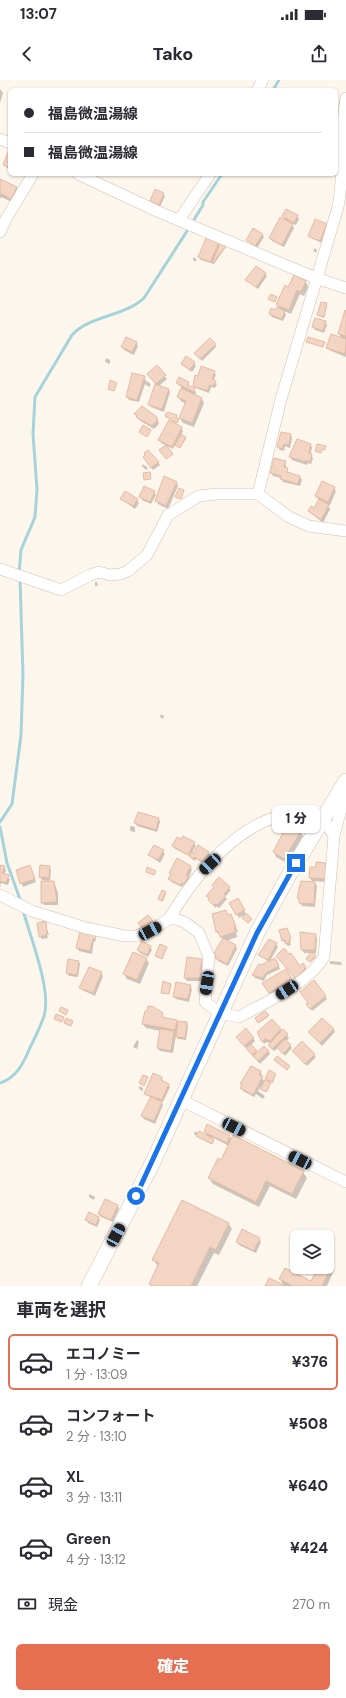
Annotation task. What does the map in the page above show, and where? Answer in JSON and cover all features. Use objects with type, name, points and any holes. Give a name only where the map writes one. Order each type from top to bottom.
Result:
[{"type":"main road","points":[[89,1286],[136,1196],[257,933],[289,875],[344,784]]},
{"type":"street","points":[[258,494],[281,399],[338,207],[341,189],[342,129],[346,98]]},
{"type":"street","points":[[0,232],[32,176]]},
{"type":"street","points":[[82,176],[179,220],[316,278],[346,288]]},
{"type":"street","points":[[179,220],[209,176]]},
{"type":"street","points":[[0,569],[61,590],[99,572],[110,575],[121,574],[128,571],[147,555],[168,515],[199,496],[217,494],[258,494],[289,517],[309,526],[346,531]]},
{"type":"street","points":[[169,919],[176,919],[194,928],[199,933],[209,957],[205,1002],[220,1013],[238,1017],[283,992],[306,977],[319,965],[324,957],[334,836],[341,809],[344,784]]},
{"type":"street","points":[[0,895],[32,911],[86,928],[124,936],[136,936],[150,931],[169,919],[184,893],[201,872],[246,832],[261,822],[277,818],[306,815],[324,818],[334,836]]},
{"type":"street","points":[[181,1100],[346,1182]]},
{"type":"building","points":[[8,152],[8,167],[3,165]]},
{"type":"building","points":[[0,179],[17,187],[11,199],[0,193]]},
{"type":"building","points":[[155,189],[164,193],[159,205],[150,201]]},
{"type":"building","points":[[286,209],[298,215],[294,223],[282,216]]},
{"type":"building","points":[[280,217],[293,224],[282,245],[269,238]]},
{"type":"building","points":[[315,219],[327,224],[320,241],[308,236]]},
{"type":"building","points":[[253,228],[263,234],[255,246],[246,240]]},
{"type":"building","points":[[206,238],[219,243],[210,262],[198,257]]},
{"type":"building","points":[[220,243],[226,246],[212,263]]},
{"type":"building","points":[[256,266],[266,273],[256,287],[245,280]]},
{"type":"building","points":[[294,275],[306,281],[301,292],[297,290],[289,310],[276,305],[285,285],[288,287]]},
{"type":"building","points":[[271,294],[277,297],[275,302],[268,299]]},
{"type":"building","points":[[321,302],[327,303],[324,317],[317,315]]},
{"type":"building","points":[[277,307],[285,311],[282,319],[269,314],[271,308],[275,310]]},
{"type":"building","points":[[345,310],[346,311],[346,336],[338,334]]},
{"type":"building","points":[[315,318],[326,321],[323,331],[312,327]]},
{"type":"building","points":[[331,334],[346,339],[345,354],[326,348]]},
{"type":"building","points":[[126,337],[137,342],[132,352],[121,347]]},
{"type":"building","points":[[308,337],[325,342],[323,347],[306,342]]},
{"type":"building","points":[[210,338],[216,344],[200,359],[194,353]]},
{"type":"building","points":[[186,356],[195,362],[190,370],[181,364]]},
{"type":"building","points":[[157,365],[166,375],[156,384],[147,374]]},
{"type":"building","points":[[201,366],[215,371],[212,379],[216,381],[213,386],[210,385],[207,391],[193,386],[195,375],[198,376]]},
{"type":"building","points":[[132,373],[145,376],[137,400],[126,397]]},
{"type":"building","points":[[179,377],[189,382],[187,385],[195,388],[194,392],[176,383]]},
{"type":"building","points":[[110,380],[117,383],[114,391],[108,389]]},
{"type":"building","points":[[155,384],[169,389],[162,409],[148,405]]},
{"type":"building","points":[[181,388],[202,398],[192,423],[179,418],[186,401],[177,397]]},
{"type":"building","points":[[142,406],[157,417],[156,424],[154,423],[152,426],[136,417],[137,415],[134,414]]},
{"type":"building","points":[[167,412],[177,415],[176,418],[179,419],[177,423],[165,416]]},
{"type":"building","points":[[169,420],[182,427],[172,447],[158,440]]},
{"type":"building","points":[[143,425],[151,430],[147,437],[139,432]]},
{"type":"building","points":[[281,432],[291,434],[289,445],[284,444],[282,449],[277,447]]},
{"type":"building","points":[[181,434],[186,437],[180,448],[175,445]]},
{"type":"building","points":[[297,439],[311,444],[309,453],[312,454],[310,462],[289,457]]},
{"type":"building","points":[[317,444],[326,446],[325,450],[322,449],[321,453],[315,451]]},
{"type":"building","points":[[166,445],[173,454],[166,459],[159,450]]},
{"type":"building","points":[[148,450],[159,462],[151,468],[143,457],[145,455],[144,453]]},
{"type":"building","points":[[274,458],[286,461],[284,467],[288,468],[287,472],[300,476],[298,484],[280,479],[281,476],[270,473]]},
{"type":"building","points":[[150,472],[151,479],[144,480],[143,473]]},
{"type":"building","points":[[164,476],[177,482],[166,506],[155,501]]},
{"type":"building","points":[[322,481],[335,487],[328,502],[315,496]]},
{"type":"building","points":[[144,486],[155,491],[150,502],[139,497]]},
{"type":"building","points":[[179,488],[184,490],[181,499],[175,497]]},
{"type":"building","points":[[125,491],[138,499],[133,506],[120,499]]},
{"type":"building","points":[[319,499],[329,505],[321,520],[308,511],[311,506],[314,508]]},
{"type":"building","points":[[138,812],[159,818],[156,830],[134,823]]},
{"type":"building","points":[[288,823],[301,831],[284,859],[273,852]]},
{"type":"building","points":[[183,836],[195,842],[188,855],[172,846],[177,837],[181,839]]},
{"type":"building","points":[[154,845],[164,850],[158,860],[148,855]]},
{"type":"building","points":[[198,845],[209,852],[203,862],[189,856],[191,852],[194,853]]},
{"type":"building","points":[[177,858],[191,866],[186,875],[189,876],[184,884],[182,883],[180,885],[168,879],[171,874],[169,873]]},
{"type":"building","points":[[316,862],[326,863],[326,879],[309,878],[310,867],[316,867]]},
{"type":"building","points":[[0,865],[5,866],[2,873],[9,875],[6,883],[0,881]]},
{"type":"building","points":[[30,865],[35,879],[20,884],[16,870]]},
{"type":"building","points":[[40,865],[50,866],[49,878],[39,877]]},
{"type":"building","points":[[147,867],[156,871],[154,875],[146,872]]},
{"type":"building","points":[[219,877],[230,887],[224,894],[226,896],[214,906],[206,896],[214,887],[212,885]]},
{"type":"building","points":[[41,881],[54,881],[57,902],[41,903]]},
{"type":"building","points":[[301,881],[315,882],[314,904],[299,903],[299,899],[297,898]]},
{"type":"building","points":[[162,890],[166,892],[162,901],[158,899]]},
{"type":"building","points":[[238,898],[245,910],[236,915],[229,903]]},
{"type":"building","points":[[226,910],[228,915],[231,914],[236,927],[234,927],[236,932],[220,937],[218,931],[216,932],[212,914]]},
{"type":"building","points":[[246,913],[252,919],[248,923],[242,918]]},
{"type":"building","points":[[148,915],[153,921],[142,928],[138,923]]},
{"type":"building","points":[[46,921],[47,935],[39,937],[37,923]]},
{"type":"building","points":[[287,928],[291,938],[289,939],[290,942],[286,944],[285,940],[282,941],[279,930]]},
{"type":"building","points":[[80,931],[96,935],[95,939],[93,939],[90,951],[76,948]]},
{"type":"building","points":[[300,932],[316,934],[315,950],[301,950]]},
{"type":"building","points":[[223,938],[236,945],[227,964],[215,958],[216,954],[214,953]]},
{"type":"building","points":[[269,939],[277,943],[268,960],[258,955]]},
{"type":"building","points":[[142,941],[151,946],[147,955],[137,950]]},
{"type":"building","points":[[160,944],[167,947],[162,959],[155,956]]},
{"type":"building","points":[[284,948],[289,954],[291,953],[300,966],[303,963],[306,967],[297,978],[294,977],[276,956]]},
{"type":"building","points":[[133,952],[147,958],[137,980],[123,974]]},
{"type":"building","points":[[311,952],[316,955],[310,962],[306,959]]},
{"type":"building","points":[[187,957],[202,959],[200,970],[204,970],[203,978],[184,978]]},
{"type":"building","points":[[275,958],[279,966],[266,973],[262,978],[252,975],[259,964],[261,965]]},
{"type":"building","points":[[68,959],[79,961],[77,975],[66,973]]},
{"type":"building","points":[[89,967],[102,972],[93,993],[79,988]]},
{"type":"building","points":[[286,969],[292,979],[269,993],[262,983]]},
{"type":"building","points":[[314,980],[326,996],[310,1009],[306,1004],[308,1003],[300,992]]},
{"type":"building","points":[[163,981],[171,984],[169,994],[161,993]]},
{"type":"building","points":[[176,982],[191,985],[188,999],[173,997]]},
{"type":"building","points":[[148,1006],[154,1007],[163,1013],[162,1017],[177,1020],[175,1030],[142,1024],[145,1011],[147,1011]]},
{"type":"building","points":[[61,1007],[68,1010],[66,1015],[59,1011]]},
{"type":"building","points":[[265,1011],[269,1015],[258,1023],[255,1018]]},
{"type":"building","points":[[56,1014],[64,1017],[62,1022],[54,1019]]},
{"type":"building","points":[[66,1018],[73,1021],[71,1026],[64,1023]]},
{"type":"building","points":[[322,1018],[334,1029],[320,1043],[308,1032]]},
{"type":"building","points":[[272,1019],[281,1029],[270,1041],[265,1039],[262,1042],[257,1032]]},
{"type":"building","points":[[178,1021],[187,1022],[185,1038],[176,1037]]},
{"type":"building","points":[[246,1028],[254,1038],[244,1046],[236,1037]]},
{"type":"building","points":[[160,1029],[174,1031],[171,1051],[157,1048]]},
{"type":"building","points":[[283,1029],[288,1034],[272,1049],[268,1045]]},
{"type":"building","points":[[285,1039],[291,1045],[283,1054],[277,1047]]},
{"type":"building","points":[[302,1041],[315,1054],[305,1064],[292,1051]]},
{"type":"building","points":[[251,1044],[257,1051],[252,1055],[246,1048]]},
{"type":"building","points":[[264,1046],[269,1051],[258,1061],[253,1056]]},
{"type":"building","points":[[277,1056],[290,1066],[287,1070],[274,1060]]},
{"type":"building","points":[[251,1066],[261,1071],[259,1075],[263,1076],[253,1095],[240,1088],[242,1085],[240,1084]]},
{"type":"building","points":[[269,1070],[276,1074],[272,1082],[265,1079]]},
{"type":"building","points":[[153,1073],[162,1077],[161,1080],[169,1084],[162,1100],[144,1094]]},
{"type":"building","points":[[143,1075],[148,1077],[144,1086],[139,1083]]},
{"type":"building","points":[[265,1080],[271,1083],[266,1092],[260,1089]]},
{"type":"building","points":[[152,1097],[162,1102],[154,1121],[141,1116],[150,1098]]},
{"type":"building","points":[[207,1124],[230,1136],[227,1143],[204,1132]]},
{"type":"building","points":[[199,1131],[214,1139],[212,1144],[196,1136]]},
{"type":"building","points":[[233,1135],[304,1171],[292,1194],[266,1181],[256,1202],[208,1178],[218,1158],[221,1160]]},
{"type":"building","points":[[105,1199],[118,1205],[111,1220],[98,1214]]},
{"type":"building","points":[[182,1200],[229,1223],[216,1250],[210,1247],[191,1286],[152,1286],[149,1284],[159,1263],[152,1260]]},
{"type":"building","points":[[89,1212],[99,1217],[96,1225],[85,1220]]},
{"type":"building","points":[[242,1229],[260,1238],[254,1251],[236,1242]]},
{"type":"building","points":[[285,1268],[290,1270],[290,1274],[297,1274],[311,1281],[314,1274],[328,1274],[322,1286],[293,1286],[279,1279]]},
{"type":"building","points":[[269,1278],[286,1286],[265,1286]]},
{"type":"waterway","points":[[274,88],[279,80]]},
{"type":"waterway","points":[[192,223],[203,205],[203,202],[221,176]]},
{"type":"waterway","points":[[19,574],[21,550],[35,517],[37,489],[33,434],[35,397],[72,335],[79,328],[88,323],[127,309],[144,298],[189,228]]},
{"type":"waterway","points":[[0,822],[12,804],[21,735],[23,675],[20,579]]},
{"type":"waterway","points":[[0,827],[7,863],[21,902]]},
{"type":"waterway","points":[[0,1083],[6,1081],[15,1074],[27,1055],[41,1025],[46,1005],[43,978],[23,910]]},
{"type":"route","points":[[136,1196],[159,1149],[257,933],[296,863]]}]
